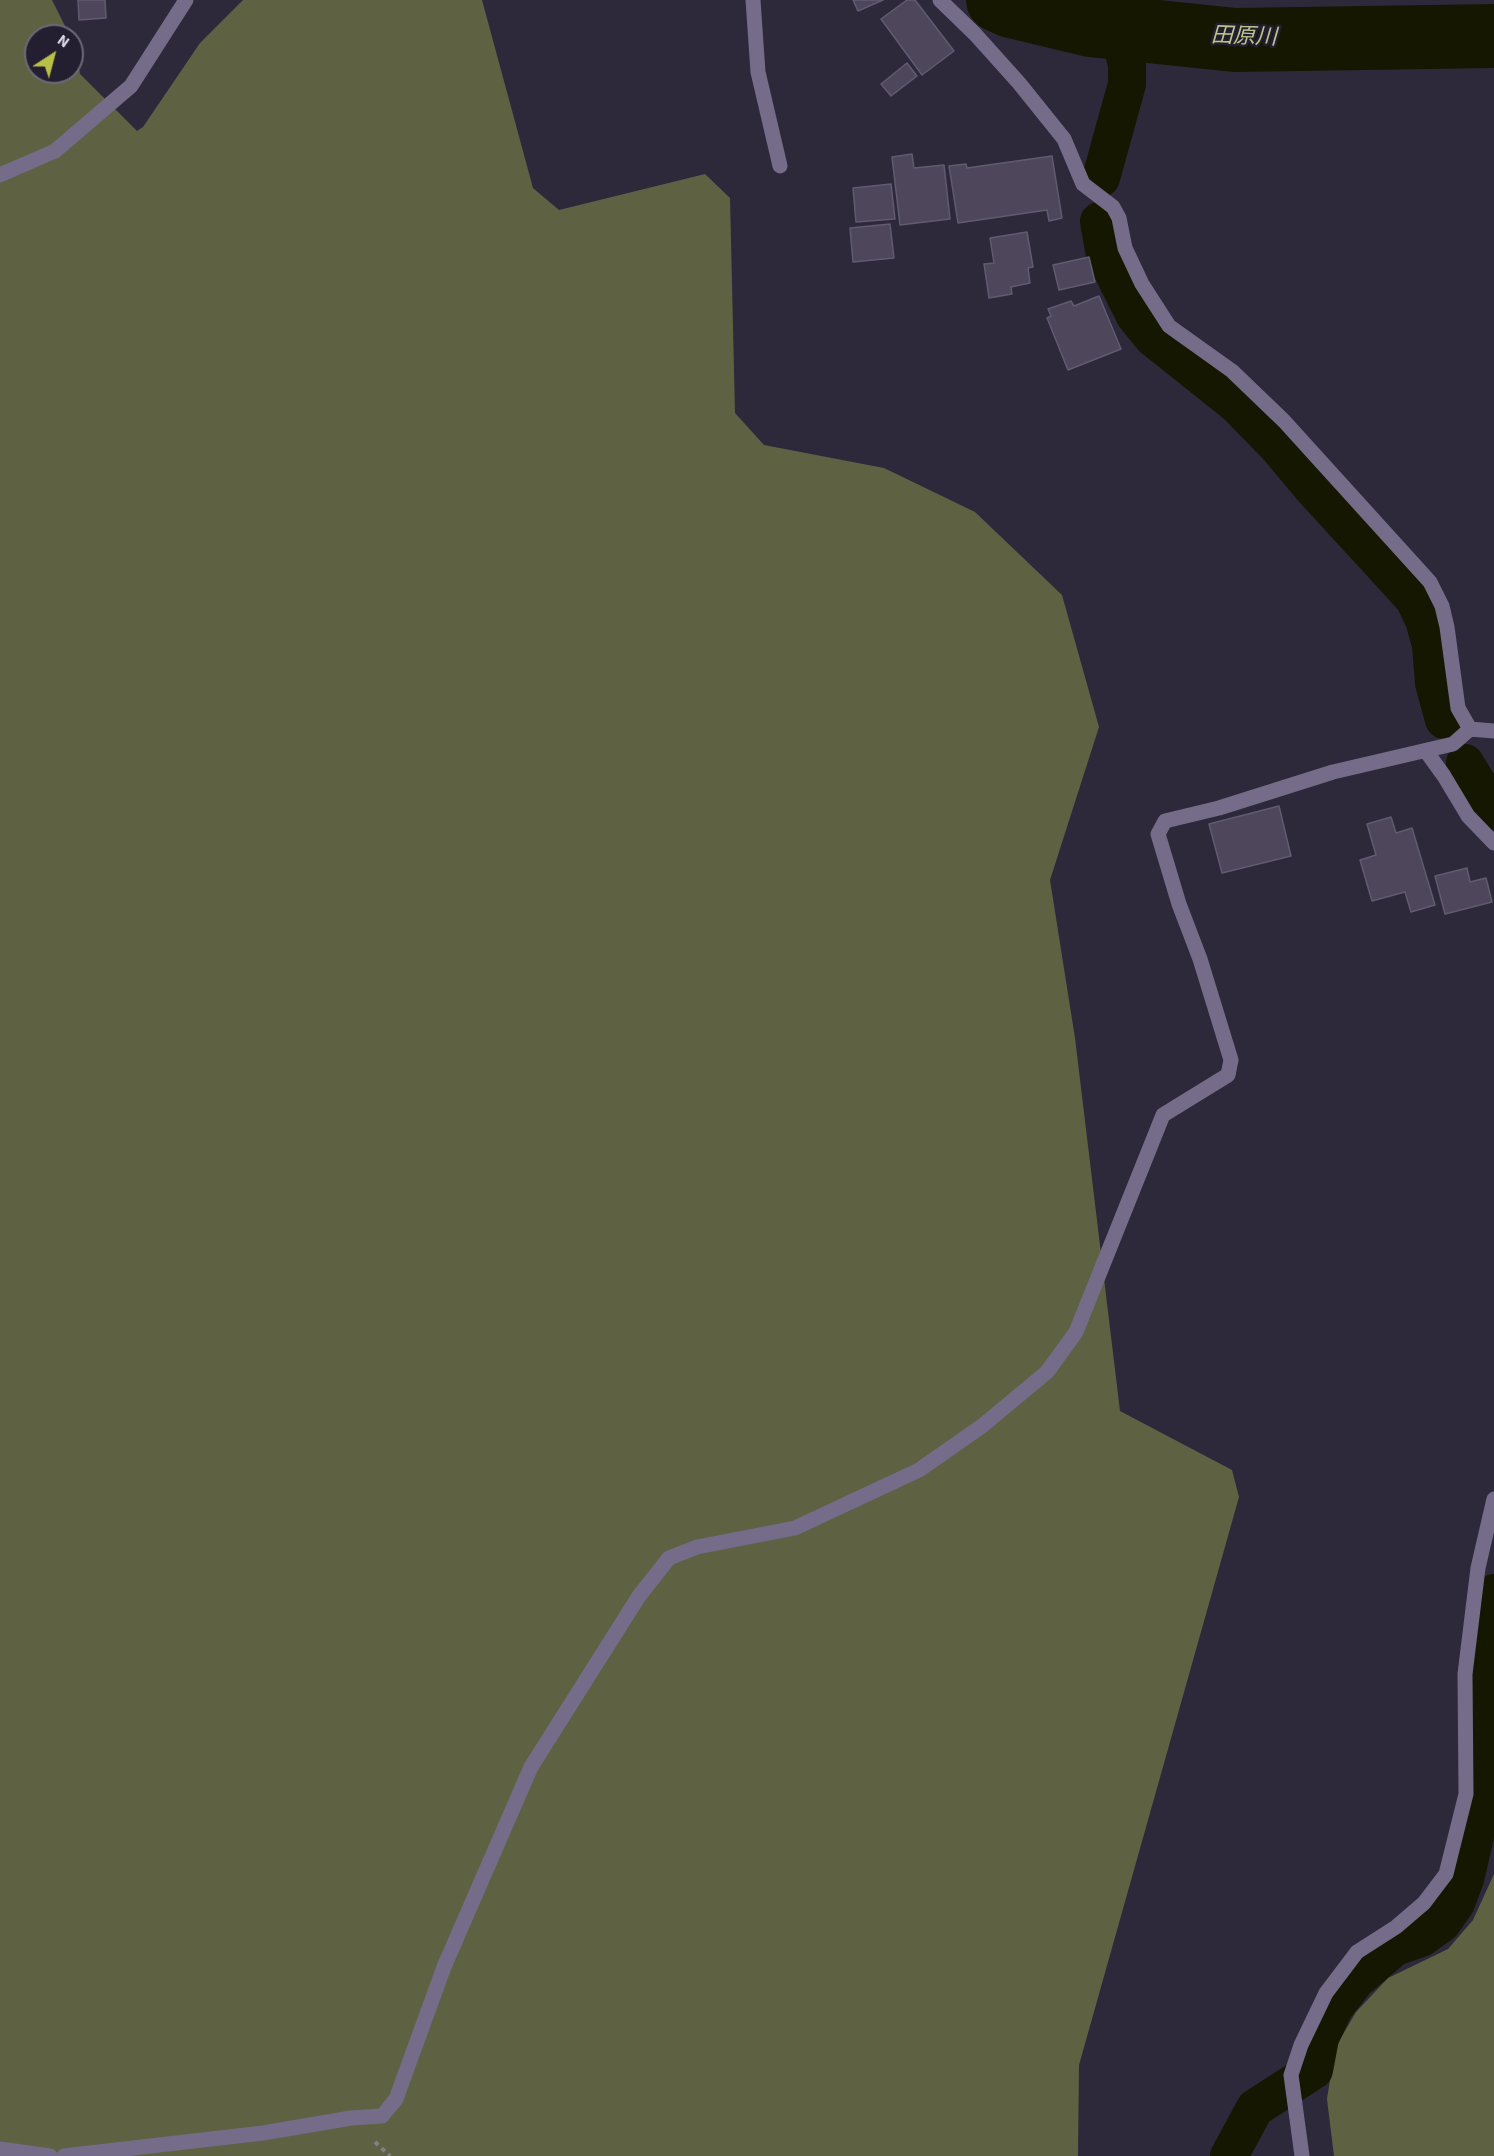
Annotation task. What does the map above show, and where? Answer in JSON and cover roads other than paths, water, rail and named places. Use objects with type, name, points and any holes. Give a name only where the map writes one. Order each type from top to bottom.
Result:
[{"type":"street","points":[[0,175],[55,151],[131,86],[186,0]]},
{"type":"street","points":[[753,0],[758,72],[780,166]]},
{"type":"street","points":[[940,0],[1012,75],[1064,139],[1083,184],[1113,207],[1119,218],[1125,248],[1142,284],[1169,326],[1232,371],[1284,421],[1430,582],[1442,606],[1447,627],[1458,708],[1470,729]]},
{"type":"street","points":[[64,2156],[263,2133],[351,2118],[382,2116],[396,2099],[444,1967],[531,1767],[639,1596],[669,1558],[697,1547],[795,1528],[919,1470],[982,1426],[1047,1372],[1077,1332],[1163,1115],[1228,1075],[1231,1060],[1158,834],[1165,821],[1219,808],[1333,772],[1453,744],[1470,729],[1494,731]]},
{"type":"street","points":[[1425,751],[1444,776],[1468,816],[1494,843]]},
{"type":"street","points":[[1302,2156],[1292,2083],[1301,2045],[1326,1993],[1357,1952],[1396,1927],[1424,1904],[1446,1874],[1466,1794],[1464,1674],[1478,1568],[1494,1499]]},
{"type":"street","points":[[0,2149],[50,2156]]},
{"type":"waterway","name":"田原川","points":[[998,0],[1011,6],[1090,25],[1235,40],[1494,36]]},
{"type":"waterway","points":[[1101,178],[1127,84],[1127,65],[1118,28]]},
{"type":"waterway","points":[[1099,221],[1105,256],[1135,316],[1153,338],[1237,405],[1278,447],[1314,490],[1414,599],[1424,620],[1431,645],[1434,683],[1444,720]]},
{"type":"waterway","points":[[1465,763],[1494,811]]},
{"type":"waterway","points":[[1229,2156],[1255,2108],[1314,2070],[1320,2038],[1334,2008],[1356,1980],[1395,1947],[1421,1938],[1442,1923],[1456,1903],[1465,1879],[1485,1794],[1487,1638],[1494,1593]]}]
